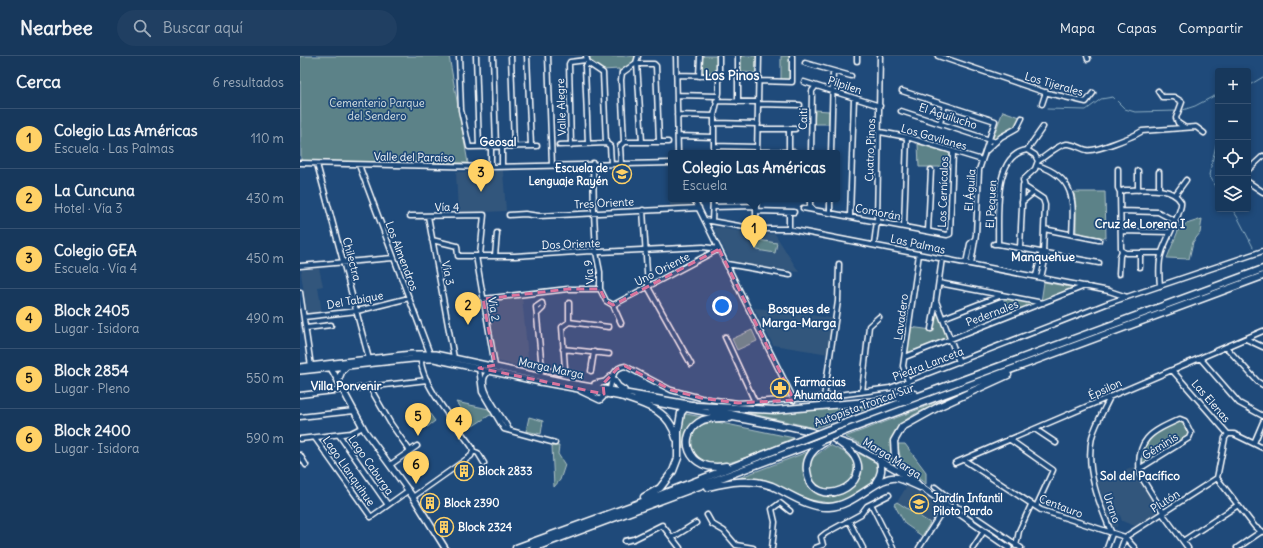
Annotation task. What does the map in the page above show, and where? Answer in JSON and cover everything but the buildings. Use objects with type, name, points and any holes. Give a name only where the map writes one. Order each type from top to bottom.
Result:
[{"type":"highway","name":"Autopista Troncal Sur","points":[[516,548],[596,519],[804,438],[1263,268]]},
{"type":"highway","name":"Autopista Troncal Sur","points":[[533,548],[823,441],[840,433],[1222,290],[1263,278]]},
{"type":"highway","points":[[920,487],[901,467],[895,457],[894,441],[902,427],[940,406],[1050,355]]},
{"type":"highway","points":[[596,519],[660,488],[673,471],[679,448],[679,423],[685,408],[695,406],[745,410],[775,410],[885,400],[940,388]]},
{"type":"highway","points":[[620,396],[656,409],[664,416],[672,426],[679,448]]},
{"type":"highway","points":[[730,418],[712,418],[697,424],[689,436],[689,450],[697,462],[706,467],[724,466],[745,461]]},
{"type":"highway","points":[[823,441],[809,456],[806,467],[808,475],[813,485],[819,490],[826,493],[838,492],[848,487],[853,482],[857,467],[852,453],[833,438]]},
{"type":"highway","points":[[874,485],[881,476],[882,468],[880,459]]},
{"type":"highway","points":[[680,494],[728,482],[756,482],[771,486],[811,505],[831,507],[849,502],[884,479],[897,478],[920,487]]},
{"type":"main road","name":"Marga Marga","points":[[300,370],[318,369],[369,359],[430,354],[454,358],[576,386],[630,393],[758,418],[833,438],[854,446],[880,459],[950,506],[1008,548]]},
{"type":"main road","points":[[421,358],[422,356],[430,354]]},
{"type":"main road","name":"Marga Marga","points":[[300,370],[311,366],[347,366],[421,358],[434,359],[479,368],[492,367],[542,376],[576,386]]},
{"type":"main road","points":[[330,366],[363,427],[413,497],[445,548]]},
{"type":"main road","points":[[338,381],[342,371],[347,366]]},
{"type":"main road","points":[[576,386],[601,384],[612,376],[618,386],[630,393]]},
{"type":"main road","points":[[576,386],[598,400],[602,400],[606,391]]},
{"type":"main road","name":"Marga Marga","points":[[606,391],[620,396],[774,427],[796,429]]},
{"type":"street","points":[[459,56],[461,110],[469,147],[537,146]]},
{"type":"street","points":[[476,56],[479,147]]},
{"type":"street","points":[[493,56],[496,146]]},
{"type":"street","points":[[511,56],[514,146]]},
{"type":"street","points":[[527,56],[531,146]]},
{"type":"street","points":[[548,56],[552,165]]},
{"type":"street","points":[[638,56],[637,64],[642,142]]},
{"type":"street","points":[[676,56],[678,150]]},
{"type":"street","points":[[699,76],[700,56]]},
{"type":"street","points":[[714,150],[714,116],[718,96],[719,56]]},
{"type":"street","points":[[738,56],[738,102]]},
{"type":"street","points":[[757,150],[759,56]]},
{"type":"street","points":[[759,81],[792,82],[792,56]]},
{"type":"street","points":[[857,56],[857,61]]},
{"type":"street","name":"Cuatro Pinos","points":[[874,244],[877,221],[880,132],[880,56]]},
{"type":"street","name":"Los Tijerales","points":[[938,56],[1046,92],[1086,102],[1093,93]]},
{"type":"street","points":[[588,143],[585,67],[587,60],[603,73],[606,143],[610,146],[610,164]]},
{"type":"street","name":"Valle Alegre","points":[[571,145],[569,64],[587,60]]},
{"type":"street","points":[[805,63],[851,76]]},
{"type":"street","points":[[621,164],[620,146],[624,142],[621,80],[622,73],[637,64],[654,64],[656,66],[659,141]]},
{"type":"street","points":[[831,150],[833,71]]},
{"type":"street","points":[[677,75],[719,76]]},
{"type":"street","name":"Pilpilen","points":[[804,82],[815,87],[833,91],[880,106]]},
{"type":"street","name":"Caiti","points":[[811,150],[812,91],[815,87]]},
{"type":"street","points":[[902,91],[945,105],[940,123]]},
{"type":"street","points":[[1158,91],[1162,97],[1174,97],[1182,102],[1176,118],[1178,124],[1184,128]]},
{"type":"street","points":[[1042,104],[1046,92]]},
{"type":"street","points":[[677,95],[718,96]]},
{"type":"street","points":[[850,216],[854,98]]},
{"type":"street","points":[[716,101],[800,105]]},
{"type":"street","name":"El Águila","points":[[945,105],[994,121],[977,182],[975,239],[969,264]]},
{"type":"street","name":"El Aguilucho","points":[[901,111],[996,142]]},
{"type":"street","points":[[677,115],[714,116]]},
{"type":"street","points":[[986,151],[996,142],[1017,128],[1022,118]]},
{"type":"street","points":[[715,123],[795,129]]},
{"type":"street","points":[[1043,127],[1027,150],[1035,155],[1037,163],[1053,171],[1064,180],[1073,198],[1072,234]]},
{"type":"street","points":[[1099,263],[1020,248],[1023,180],[1037,163],[1059,146],[1067,144],[1088,151],[1103,148],[1124,138],[1136,136],[1142,131],[1196,127],[1204,133]]},
{"type":"street","points":[[789,129],[792,150]]},
{"type":"street","name":"Los Gavilanes","points":[[880,132],[907,137],[982,160]]},
{"type":"street","points":[[678,136],[714,137]]},
{"type":"street","points":[[904,226],[907,137]]},
{"type":"street","points":[[624,142],[668,142]]},
{"type":"street","points":[[559,145],[606,143]]},
{"type":"street","points":[[491,146],[491,167]]},
{"type":"street","points":[[502,146],[502,166]]},
{"type":"street","points":[[714,146],[748,150]]},
{"type":"street","name":"El Pequen","points":[[1020,248],[996,244],[1000,177],[1005,165],[1010,160],[1027,150]]},
{"type":"street","name":"Los Cernícalos","points":[[950,234],[953,152]]},
{"type":"street","points":[[1251,167],[1263,156]]},
{"type":"street","name":"Valle del Paraíso","points":[[300,163],[491,167],[668,162]]},
{"type":"street","name":"Chilectra","points":[[318,164],[369,359]]},
{"type":"street","name":"Vía 9","points":[[593,164],[596,252],[600,272],[600,289],[606,301],[613,305],[621,323]]},
{"type":"street","name":"Los Almendros","points":[[359,165],[430,354]]},
{"type":"street","points":[[1118,169],[1122,251],[1120,256],[1119,274]]},
{"type":"street","points":[[928,231],[931,170]]},
{"type":"street","points":[[1138,171],[1138,190]]},
{"type":"street","points":[[1159,172],[1159,190]]},
{"type":"street","points":[[1023,180],[1025,187],[1043,199],[1045,205],[1043,253],[1041,255],[1036,276]]},
{"type":"street","points":[[1174,195],[1186,180]]},
{"type":"street","points":[[1251,184],[1263,192]]},
{"type":"street","points":[[1120,192],[1124,190],[1159,190],[1174,195],[1181,202],[1182,209],[1169,232],[1161,253],[1159,276],[1160,286]]},
{"type":"street","points":[[1022,202],[1033,193]]},
{"type":"street","points":[[696,202],[794,400]]},
{"type":"street","points":[[712,221],[713,202]]},
{"type":"street","points":[[756,202],[756,229]]},
{"type":"street","points":[[810,202],[810,206],[813,209]]},
{"type":"street","points":[[830,202],[830,212]]},
{"type":"street","points":[[713,207],[792,212],[789,229]]},
{"type":"street","name":"Tres Oriente","points":[[509,214],[539,216],[699,208]]},
{"type":"street","name":"Comorán","points":[[803,208],[950,234]]},
{"type":"street","points":[[643,210],[648,287],[691,364]]},
{"type":"street","points":[[1121,211],[1158,212],[1175,221]]},
{"type":"street","name":"Vía 4","points":[[410,216],[484,215]]},
{"type":"street","name":"Vía 2","points":[[484,215],[478,256],[482,299],[492,367]]},
{"type":"street","name":"Vía 3","points":[[428,216],[454,358]]},
{"type":"street","name":"Las Palmas","points":[[705,220],[756,229],[789,229],[874,244],[1109,291],[1127,297]]},
{"type":"street","points":[[1044,229],[1099,240]]},
{"type":"street","points":[[1121,231],[1169,232]]},
{"type":"street","points":[[495,256],[497,233]]},
{"type":"street","name":"Dos Oriente","points":[[432,240],[457,246],[458,256],[515,256],[703,247],[719,249]]},
{"type":"street","name":"Uno Oriente","points":[[613,305],[719,249]]},
{"type":"street","points":[[1122,251],[1161,253]]},
{"type":"street","name":"Piedra Lanceta","points":[[612,376],[617,369],[625,366],[662,386],[684,394],[738,403],[794,400],[890,388],[1127,297],[1263,251]]},
{"type":"street","points":[[1041,278],[1046,256],[1043,253]]},
{"type":"street","points":[[1140,253],[1140,267]]},
{"type":"street","name":"Lavadero","points":[[908,382],[903,366],[919,254]]},
{"type":"street","points":[[300,266],[343,261],[393,258]]},
{"type":"street","points":[[931,329],[942,258]]},
{"type":"street","points":[[727,264],[790,275]]},
{"type":"street","points":[[824,397],[838,301],[839,264]]},
{"type":"street","points":[[939,283],[1043,303]]},
{"type":"street","name":"Pedernales","points":[[904,357],[1085,286]]},
{"type":"street","points":[[482,299],[568,289],[600,289]]},
{"type":"street","points":[[300,292],[311,366],[318,369]]},
{"type":"street","points":[[943,318],[1002,295]]},
{"type":"street","name":"Del Tabique","points":[[304,317],[357,311],[409,298]]},
{"type":"street","points":[[936,301],[959,362]]},
{"type":"street","points":[[569,304],[570,322]]},
{"type":"street","points":[[537,314],[544,370],[542,376]]},
{"type":"street","points":[[862,392],[869,326],[879,317]]},
{"type":"street","points":[[544,370],[560,373],[565,368],[562,326],[570,322],[609,327]]},
{"type":"street","points":[[306,328],[331,325]]},
{"type":"street","name":"Épsilon","points":[[955,463],[1263,331]]},
{"type":"street","points":[[724,337],[755,402]]},
{"type":"street","points":[[1246,339],[1263,347]]},
{"type":"street","points":[[1226,347],[1258,382],[1263,385]]},
{"type":"street","points":[[563,349],[609,354]]},
{"type":"street","points":[[591,371],[594,352]]},
{"type":"street","points":[[421,358],[422,368],[432,391],[472,447],[473,451],[478,453],[484,463]]},
{"type":"street","points":[[1200,358],[1239,403],[1263,416]]},
{"type":"street","points":[[492,367],[486,373],[484,378],[485,390],[509,430]]},
{"type":"street","points":[[479,368],[481,387],[484,397],[504,430],[509,430],[555,443]]},
{"type":"street","name":"Las Elenas","points":[[1172,370],[1228,434],[1234,434],[1263,448]]},
{"type":"street","points":[[606,391],[612,376]]},
{"type":"street","points":[[300,395],[427,380]]},
{"type":"street","points":[[369,386],[390,424],[410,451]]},
{"type":"street","name":"Urano","points":[[1110,397],[1093,435],[1090,464],[1101,507],[1112,534]]},
{"type":"street","points":[[300,417],[354,411]]},
{"type":"street","name":"Géminis","points":[[1180,419],[1185,421],[1191,434],[1189,438],[1139,469],[1141,448],[1149,435],[1180,419]]},
{"type":"street","points":[[1254,443],[1263,422]]},
{"type":"street","points":[[300,439],[351,433],[363,427]]},
{"type":"street","points":[[1035,429],[1056,443]]},
{"type":"street","points":[[1228,434],[1225,438],[1217,478],[1255,527],[1262,532],[1237,548]]},
{"type":"street","name":"Lago Caburga","points":[[339,435],[388,505]]},
{"type":"street","name":"Lago Llanquihue","points":[[315,438],[371,517],[408,490]]},
{"type":"street","points":[[1009,439],[1053,470],[1036,507]]},
{"type":"street","points":[[390,465],[417,446]]},
{"type":"street","points":[[413,497],[471,456],[473,451]]},
{"type":"street","points":[[300,456],[306,465]]},
{"type":"street","name":"Centauro","points":[[964,460],[1031,505],[1112,534],[1125,537]]},
{"type":"street","points":[[1139,469],[1143,482],[1188,548]]},
{"type":"street","name":"Plutón","points":[[1125,537],[1217,478]]},
{"type":"street","name":"Marga Marga","points":[[935,487],[954,502],[950,506]]},
{"type":"street","points":[[816,548],[823,545],[821,537],[826,533],[861,514],[871,504],[889,495]]},
{"type":"street","points":[[772,548],[774,522],[772,509],[780,503],[790,511]]},
{"type":"street","points":[[871,504],[893,548]]},
{"type":"street","points":[[919,548],[950,506],[965,510],[1018,547],[1020,531],[1031,505]]},
{"type":"street","points":[[1183,541],[1238,506]]},
{"type":"street","points":[[707,515],[712,524],[724,531],[736,545],[753,548]]},
{"type":"street","points":[[849,521],[863,548]]},
{"type":"street","points":[[672,538],[696,522]]},
{"type":"street","points":[[626,541],[634,539],[662,525],[678,547]]},
{"type":"street","points":[[973,548],[984,531]]},
{"type":"street","points":[[1010,541],[1020,531]]},
{"type":"street","points":[[1107,548],[1112,534]]},
{"type":"street","points":[[1121,548],[1125,537],[1135,548]]},
{"type":"highlighted area","points":[[719,249],[794,400],[738,403],[701,398],[671,390],[625,366],[617,369],[603,384],[604,394],[479,368],[495,365],[483,299],[568,289],[600,289],[606,301],[613,305]]},
{"type":"shaded area","points":[[503,171],[506,211],[458,213],[456,172]]},
{"type":"shaded area","points":[[670,202],[693,202],[695,206],[670,206]]},
{"type":"shaded area","points":[[716,227],[756,234],[775,234],[799,272],[731,262],[714,230]]},
{"type":"shaded area","points":[[319,268],[323,286],[318,287],[322,313],[310,314],[307,313],[301,273],[302,270]]},
{"type":"shaded area","points":[[522,297],[529,368],[497,361],[486,301]]},
{"type":"shaded area","points":[[754,308],[794,312],[835,319],[829,354],[773,345]]},
{"type":"shaded area","points":[[1135,467],[1135,472],[1158,509],[1158,512],[1135,526],[1122,521],[1119,513],[1117,527],[1113,526],[1111,524],[1097,480],[1114,476],[1129,468]]},
{"type":"shaded area","name":"Jardín Infantil Piloto Pardo","points":[[907,486],[940,506],[930,523],[897,502]]},
{"type":"green space","name":"Cementerio Parque del Sendero","points":[[300,56],[449,56],[468,163],[301,161]]},
{"type":"green space","points":[[590,56],[635,56],[636,61],[619,75],[619,69],[603,70],[590,62]]},
{"type":"green space","points":[[702,56],[718,56],[718,74],[701,74]]},
{"type":"green space","points":[[740,56],[757,56],[757,73],[740,72]]},
{"type":"green space","points":[[781,56],[791,56],[790,80],[781,80]]},
{"type":"green space","points":[[815,110],[829,111],[829,124],[814,124]]},
{"type":"green space","points":[[1003,111],[1020,117],[1014,128],[995,139],[993,138]]},
{"type":"green space","points":[[918,144],[948,153],[950,155],[950,167],[919,167]]},
{"type":"green space","points":[[1074,192],[1105,192],[1106,238],[1076,233],[1076,207]]},
{"type":"green space","points":[[1202,219],[1200,233],[1193,242],[1189,259],[1167,258],[1180,226]]},
{"type":"green space","points":[[758,240],[777,243],[775,253],[757,250]]},
{"type":"green space","points":[[1044,282],[1075,288],[1041,302]]},
{"type":"green space","points":[[1003,297],[1037,303],[1009,314]]},
{"type":"green space","points":[[935,307],[948,338],[907,354],[910,327],[932,330]]},
{"type":"green space","points":[[752,330],[757,341],[737,350],[732,339]]},
{"type":"green space","points":[[946,399],[947,400],[912,416],[898,427],[893,435],[891,444],[895,464],[874,450],[845,437]]},
{"type":"green space","points":[[456,402],[489,409],[494,417],[490,415],[473,426]]},
{"type":"green space","points":[[885,402],[815,428],[744,412],[777,413]]},
{"type":"green space","points":[[422,403],[435,421],[427,427],[414,408]]},
{"type":"green space","points":[[686,414],[702,417],[688,430],[683,448],[680,442],[683,415]]},
{"type":"green space","points":[[529,417],[543,421],[541,434],[526,431]]},
{"type":"green space","points":[[1180,420],[1183,421],[1189,433],[1187,437],[1144,464],[1141,462],[1144,446],[1148,440],[1158,431]]},
{"type":"green space","points":[[717,422],[794,438],[732,462],[713,465],[699,460],[695,455],[691,442],[692,435],[702,425]]},
{"type":"green space","points":[[898,444],[905,444],[926,472],[926,484],[906,468],[899,452]]},
{"type":"green space","points":[[830,445],[844,452],[855,463],[854,480],[838,491],[818,486],[811,479],[810,474],[811,459]]},
{"type":"green space","points":[[552,446],[559,446],[558,454],[565,465],[560,480],[554,487]]},
{"type":"green space","points":[[810,451],[805,459],[804,473],[806,478],[810,483],[829,495],[844,492],[855,482],[860,469],[857,454],[860,454],[876,463],[879,473],[873,483],[859,493],[836,504],[811,500],[772,485],[733,480]]},
{"type":"green space","points":[[897,502],[930,523],[922,536],[905,524],[894,504]]},
{"type":"waterway","points":[[1251,84],[1263,77]]},
{"type":"waterway","points":[[1180,111],[1195,106],[1215,96]]},
{"type":"waterway","points":[[1047,109],[1086,110],[1101,99],[1113,97],[1125,109],[1135,112],[1177,111]]},
{"type":"waterway","points":[[1215,185],[1209,175],[1217,140]]},
{"type":"waterway","points":[[1234,212],[1253,247]]},
{"type":"place","name":"Escuela de Lenguaje Rayén","points":[[622,174]]},
{"type":"place","name":"Colegio GEA","points":[[481,192]]},
{"type":"place","name":"Colegio Las Américas","points":[[754,248]]},
{"type":"place","name":"La Cuncuna","points":[[468,325]]},
{"type":"place","name":"Farmacias Ahumada","points":[[780,388]]},
{"type":"place","name":"Block 2854","points":[[418,436]]},
{"type":"place","name":"Block 2405","points":[[459,440]]},
{"type":"place","name":"Block 2833","points":[[464,471]]},
{"type":"place","name":"Block 2400","points":[[416,484]]},
{"type":"place","name":"Block 2390","points":[[430,503]]},
{"type":"place","name":"Jardín Infantil Piloto Pardo","points":[[919,504]]},
{"type":"place","name":"Block 2324","points":[[444,527]]},
{"type":"district","name":"Los Pinos","points":[[732,75]]},
{"type":"district","name":"Geosal","points":[[498,141]]},
{"type":"district","name":"Cruz de Lorena I","points":[[1140,223]]},
{"type":"district","name":"Manquehue","points":[[1043,256]]},
{"type":"district","name":"Bosques de Marga-Marga","points":[[799,315]]},
{"type":"district","name":"Villa Porvenir","points":[[346,385]]},
{"type":"district","name":"Sol del Pacífico","points":[[1140,475]]}]
